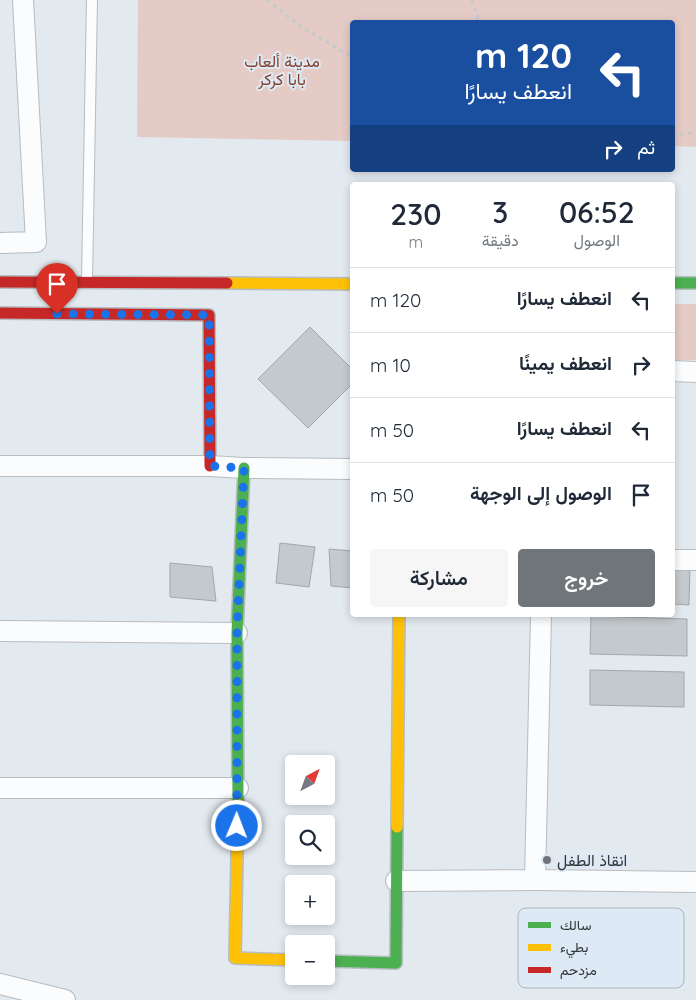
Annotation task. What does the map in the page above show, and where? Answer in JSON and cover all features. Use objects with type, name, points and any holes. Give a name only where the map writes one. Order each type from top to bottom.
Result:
[{"type":"street","points":[[0,243],[36,242],[23,0]]},
{"type":"street","points":[[0,282],[350,284]]},
{"type":"street","points":[[675,283],[696,283]]},
{"type":"street","points":[[0,313],[209,315],[210,466]]},
{"type":"street","points":[[675,371],[696,372]]},
{"type":"street","points":[[0,466],[210,466],[350,469]]},
{"type":"street","points":[[244,468],[237,633],[238,788],[235,958],[285,960]]},
{"type":"street","points":[[675,560],[696,560]]},
{"type":"street","points":[[335,961],[396,963],[399,617]]},
{"type":"street","points":[[535,880],[541,617]]},
{"type":"street","points":[[0,631],[237,633]]},
{"type":"street","points":[[0,788],[238,788]]},
{"type":"street","points":[[396,881],[696,882]]},
{"type":"street","points":[[0,984],[25,995],[65,1000]]},
{"type":"lane","points":[[88,283],[92,0]]},
{"type":"path","points":[[267,0],[303,28],[350,55]]},
{"type":"path","points":[[472,0],[478,20]]},
{"type":"path","points":[[675,136],[696,132]]},
{"type":"green space","name":"مدينة ألعاب بابا كركر","points":[[138,0],[696,0],[696,147],[675,146],[675,20],[350,20],[350,141],[137,137]]},
{"type":"green space","points":[[675,304],[696,304],[696,360],[675,360]]},
{"type":"building","points":[[310,327],[350,367],[350,386],[308,428],[258,379]]},
{"type":"building","points":[[280,543],[315,547],[309,587],[276,583]]},
{"type":"building","points":[[329,549],[350,551],[350,588],[331,586]]},
{"type":"building","points":[[170,563],[212,567],[216,601],[170,597]]},
{"type":"building","points":[[675,567],[690,567],[689,605],[675,604]]},
{"type":"building","points":[[591,617],[687,619],[687,656],[590,654]]},
{"type":"building","points":[[590,670],[684,672],[684,707],[590,705]]},
{"type":"traffic: fast","points":[[675,283],[696,283]]},
{"type":"traffic: fast","points":[[238,804],[237,633],[244,468]]},
{"type":"traffic: fast","points":[[335,961],[396,963],[397,827]]},
{"type":"traffic: slow","points":[[227,283],[350,284]]},
{"type":"traffic: slow","points":[[397,827],[399,617]]},
{"type":"traffic: slow","points":[[238,804],[235,958],[285,960]]},
{"type":"traffic: jam","points":[[0,282],[227,283]]},
{"type":"traffic: jam","points":[[0,313],[209,315],[210,466]]},
{"type":"place","name":"انقاذ الطفل","points":[[547,860]]},
{"type":"route","points":[[57,314],[209,315],[210,466],[244,468],[237,633],[237,826]]}]
